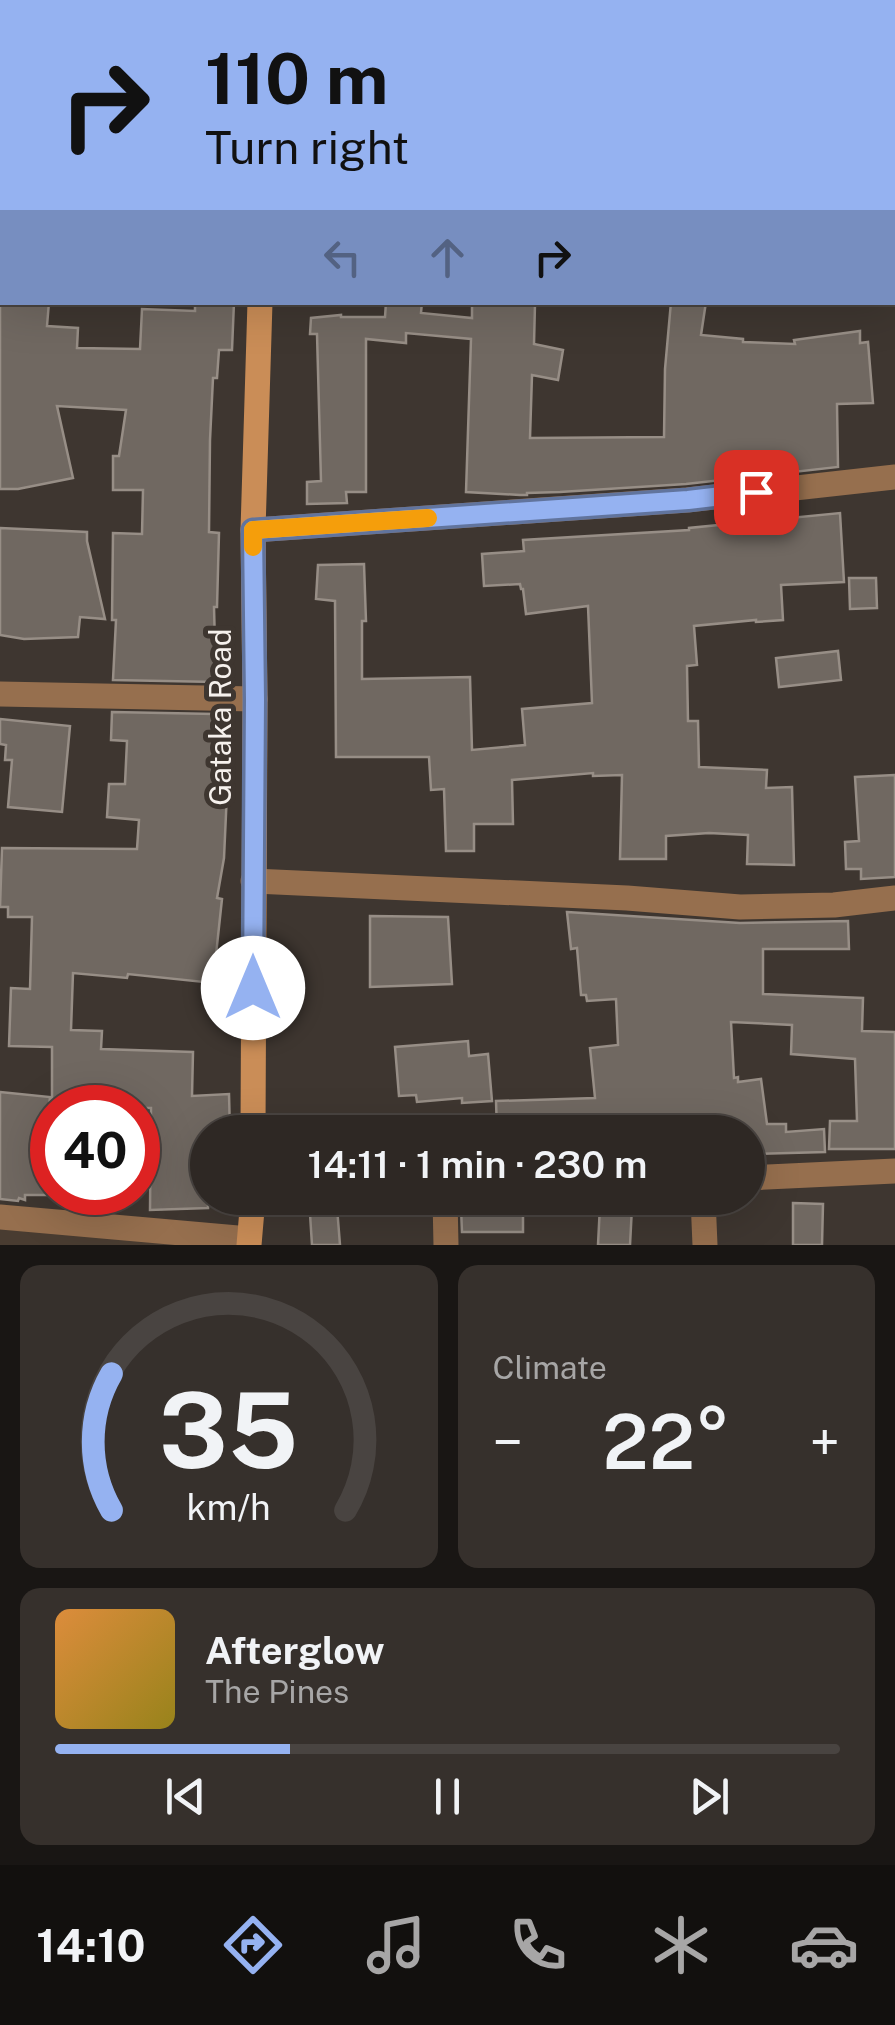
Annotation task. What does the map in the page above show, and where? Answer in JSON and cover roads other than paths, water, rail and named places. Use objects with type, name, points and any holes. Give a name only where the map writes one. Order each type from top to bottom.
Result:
[{"type":"street","name":"Gataka Road","points":[[253,1115],[253,530],[260,305]]},
{"type":"street","points":[[253,530],[688,500],[895,477]]},
{"type":"street","points":[[0,694],[255,700]]},
{"type":"street","points":[[253,880],[740,907],[834,905],[895,898]]},
{"type":"street","points":[[765,1177],[895,1171]]},
{"type":"street","points":[[0,1217],[249,1242],[252,1215]]},
{"type":"street","points":[[445,1215],[446,1245]]},
{"type":"street","points":[[704,1215],[705,1245]]}]
